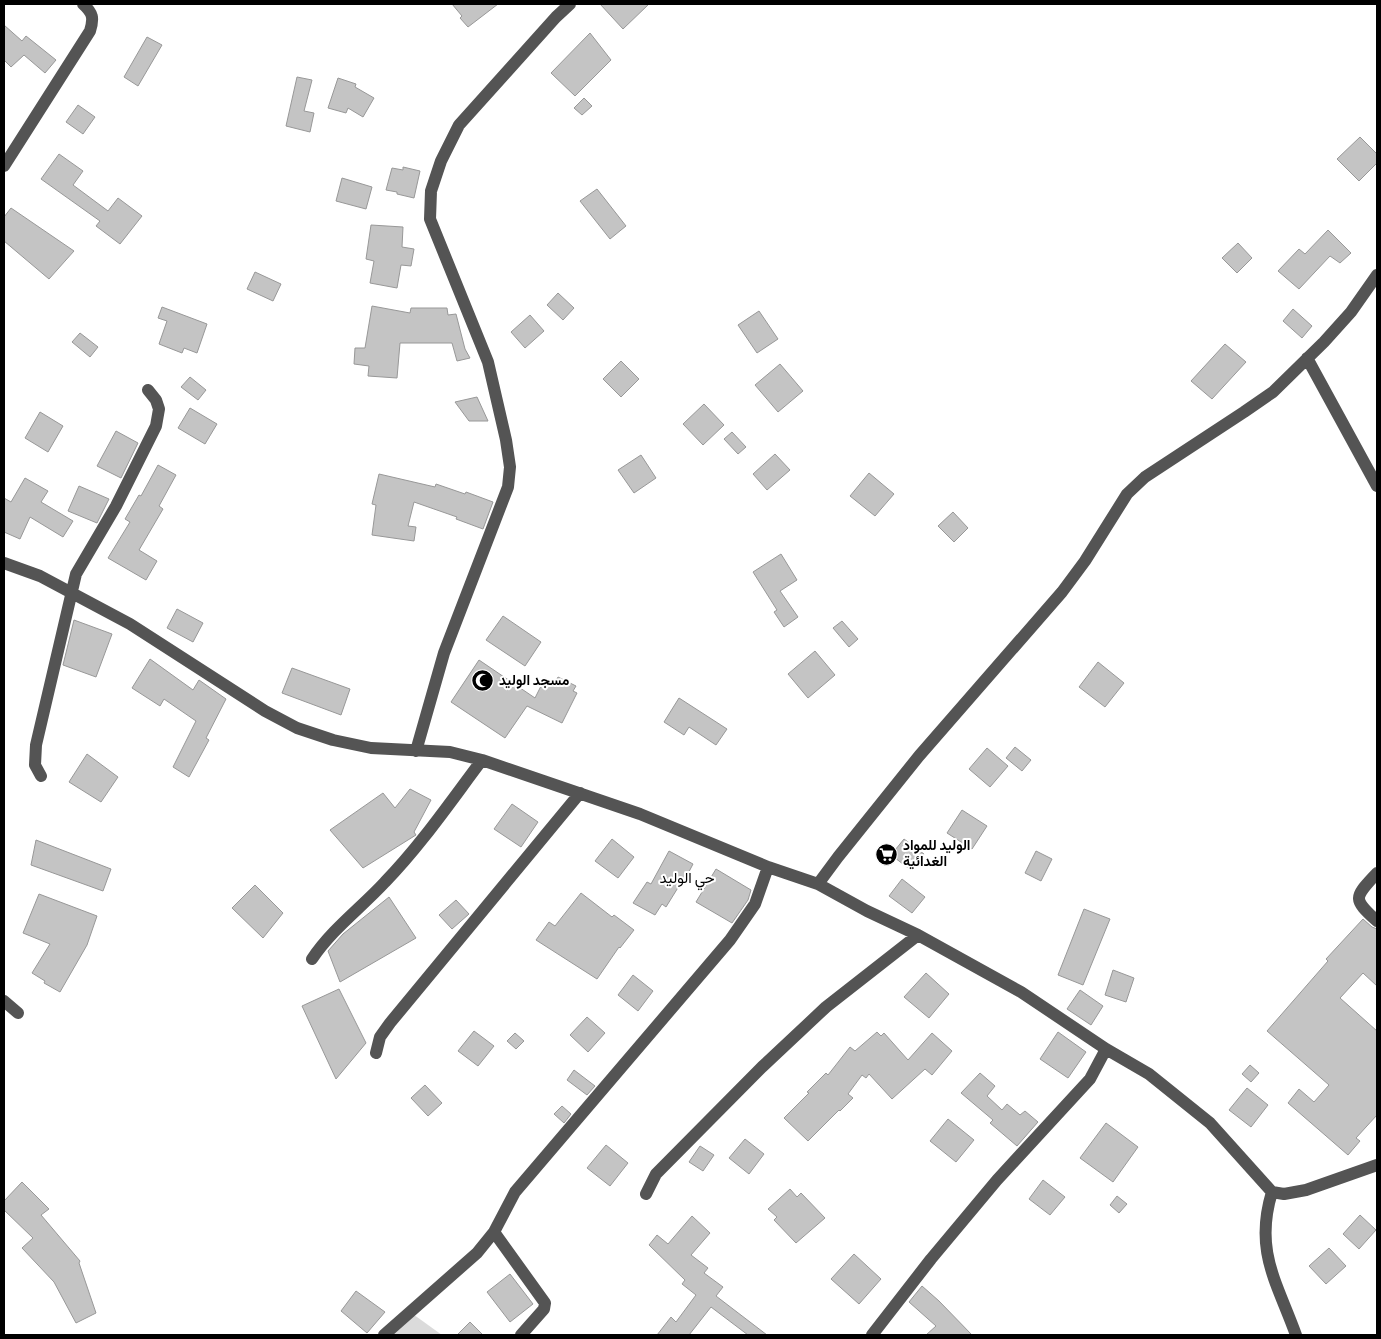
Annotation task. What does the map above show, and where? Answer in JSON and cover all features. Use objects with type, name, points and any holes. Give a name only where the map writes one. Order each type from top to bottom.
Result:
[{"type":"street","points":[[4,166],[90,31],[94,20],[91,11],[83,4]]},
{"type":"street","points":[[416,751],[444,653],[508,487],[510,467],[506,440],[488,362],[430,219],[431,191],[441,161],[459,125],[556,17],[570,4]]},
{"type":"street","points":[[818,884],[838,856],[919,756],[1062,592],[1085,561],[1127,494],[1145,477],[1273,392],[1351,312],[1376,281]]},
{"type":"street","points":[[1307,358],[1377,486]]},
{"type":"street","points":[[41,776],[35,765],[36,745],[71,592],[76,574],[116,506],[156,426],[159,409],[156,400],[148,390]]},
{"type":"street","points":[[4,563],[40,576],[130,624],[265,711],[298,728],[332,740],[371,748],[450,752],[482,760],[640,814],[768,867],[818,884],[1021,992],[1106,1049],[1149,1074],[1210,1124],[1272,1192],[1284,1194],[1306,1190],[1377,1165]]},
{"type":"street","points":[[312,959],[333,932],[385,883],[410,856],[482,760]]},
{"type":"street","points":[[376,1053],[380,1038],[390,1023],[580,794]]},
{"type":"street","points":[[384,1335],[477,1253],[494,1232],[515,1192],[730,940],[755,904],[768,867]]},
{"type":"street","points":[[1377,873],[1362,891],[1359,898],[1362,907],[1377,921]]},
{"type":"street","points":[[646,1194],[656,1174],[762,1067],[826,1007],[918,936]]},
{"type":"street","points":[[4,1001],[18,1013]]},
{"type":"street","points":[[877,1333],[931,1259],[997,1180],[1090,1079],[1106,1049]]},
{"type":"street","points":[[1272,1192],[1267,1208],[1265,1225],[1267,1257],[1273,1279],[1296,1335]]},
{"type":"street","points":[[494,1232],[545,1303],[544,1309],[521,1335]]},
{"type":"shaded area","points":[[410,1312],[442,1335],[385,1335]]},
{"type":"building","points":[[452,4],[498,4],[468,27]]},
{"type":"building","points":[[600,4],[649,4],[623,29]]},
{"type":"building","points":[[4,25],[22,41],[26,36],[56,60],[45,73],[24,55],[11,67],[4,60]]},
{"type":"building","points":[[590,33],[611,60],[575,96],[551,73]]},
{"type":"building","points":[[147,37],[162,45],[138,86],[124,77]]},
{"type":"building","points":[[297,77],[312,80],[304,111],[314,113],[310,132],[286,126]]},
{"type":"building","points":[[338,78],[356,84],[355,87],[374,98],[363,117],[348,108],[346,113],[328,108]]},
{"type":"building","points":[[584,98],[592,106],[582,115],[574,108]]},
{"type":"building","points":[[78,105],[95,117],[83,134],[66,122]]},
{"type":"building","points":[[1360,137],[1377,154],[1377,163],[1359,181],[1337,159]]},
{"type":"building","points":[[59,154],[83,171],[73,185],[108,211],[118,198],[142,216],[120,244],[96,226],[100,221],[41,179]]},
{"type":"building","points":[[403,167],[420,171],[414,198],[386,190],[392,168],[403,170]]},
{"type":"building","points":[[342,178],[372,187],[366,209],[336,201]]},
{"type":"building","points":[[597,189],[626,226],[610,239],[580,201]]},
{"type":"building","points":[[11,208],[74,251],[49,279],[4,241],[4,217]]},
{"type":"building","points":[[371,225],[403,227],[402,247],[414,249],[411,266],[401,265],[397,288],[370,283],[374,261],[366,259]]},
{"type":"building","points":[[1328,230],[1351,253],[1340,263],[1330,256],[1299,289],[1278,271],[1299,249],[1305,254]]},
{"type":"building","points":[[1238,243],[1252,258],[1237,273],[1222,258]]},
{"type":"building","points":[[255,272],[281,284],[273,301],[247,289]]},
{"type":"building","points":[[558,293],[574,308],[563,320],[547,305]]},
{"type":"building","points":[[372,306],[410,313],[411,308],[447,308],[448,315],[456,314],[465,349],[470,358],[457,361],[452,343],[400,343],[397,378],[368,376],[369,366],[354,364],[355,348],[365,348]]},
{"type":"building","points":[[162,307],[207,324],[197,353],[184,348],[182,353],[159,344],[167,321],[158,318]]},
{"type":"building","points":[[1293,309],[1312,326],[1302,338],[1283,321]]},
{"type":"building","points":[[759,311],[778,339],[757,353],[738,325]]},
{"type":"building","points":[[530,315],[544,331],[525,348],[511,332]]},
{"type":"building","points":[[80,333],[98,347],[90,357],[72,342]]},
{"type":"building","points":[[1225,344],[1246,362],[1212,399],[1191,381]]},
{"type":"building","points":[[621,361],[639,379],[621,397],[603,379]]},
{"type":"building","points":[[780,364],[803,391],[778,412],[755,385]]},
{"type":"building","points":[[190,377],[206,390],[198,400],[181,387]]},
{"type":"building","points":[[477,397],[488,421],[469,421],[455,402]]},
{"type":"building","points":[[704,404],[724,425],[703,445],[683,424]]},
{"type":"building","points":[[190,408],[217,424],[205,444],[178,428]]},
{"type":"building","points":[[40,412],[63,426],[48,452],[25,438]]},
{"type":"building","points":[[116,431],[138,443],[121,478],[97,466]]},
{"type":"building","points":[[732,432],[746,447],[738,454],[724,439]]},
{"type":"building","points":[[775,454],[790,470],[767,490],[753,474]]},
{"type":"building","points":[[641,455],[656,478],[634,493],[618,470]]},
{"type":"building","points":[[158,465],[176,475],[159,506],[163,509],[139,550],[157,561],[146,580],[108,558],[130,522],[125,519],[139,495],[141,496]]},
{"type":"building","points":[[869,473],[894,494],[875,516],[850,496]]},
{"type":"building","points":[[379,474],[435,487],[436,484],[493,502],[483,529],[456,519],[457,517],[414,502],[408,526],[416,527],[414,541],[372,535],[376,505],[372,504]]},
{"type":"building","points":[[25,478],[48,491],[41,502],[73,521],[63,537],[30,517],[20,539],[4,532],[4,498],[11,502]]},
{"type":"building","points":[[79,486],[109,499],[97,523],[68,511]]},
{"type":"building","points":[[953,512],[968,528],[954,542],[938,526]]},
{"type":"building","points":[[781,554],[797,580],[780,591],[798,617],[784,627],[774,612],[777,610],[753,572]]},
{"type":"building","points":[[177,609],[203,623],[193,642],[167,628]]},
{"type":"building","points":[[503,616],[541,642],[525,666],[486,640]]},
{"type":"building","points":[[74,620],[112,634],[96,677],[63,665]]},
{"type":"building","points":[[842,621],[858,639],[849,647],[833,628]]},
{"type":"building","points":[[815,651],[835,675],[808,698],[788,674]]},
{"type":"building","points":[[150,659],[193,690],[199,680],[226,699],[206,738],[209,740],[189,777],[173,767],[196,721],[164,699],[160,706],[132,688]]},
{"type":"building","points":[[479,660],[535,698],[545,678],[555,683],[558,677],[576,686],[573,691],[577,693],[562,723],[527,706],[505,738],[451,702]]},
{"type":"building","points":[[1098,662],[1124,683],[1105,707],[1079,687]]},
{"type":"building","points":[[292,668],[350,689],[341,715],[282,693]]},
{"type":"building","points":[[679,698],[727,729],[716,745],[689,727],[684,735],[664,722]]},
{"type":"building","points":[[1015,747],[1031,760],[1022,771],[1006,758]]},
{"type":"building","points":[[987,748],[1008,766],[990,787],[969,769]]},
{"type":"building","points":[[87,754],[118,777],[101,802],[69,782]]},
{"type":"building","points":[[410,789],[431,800],[414,832],[416,835],[363,868],[330,830],[383,793],[395,808]]},
{"type":"building","points":[[512,804],[538,822],[521,847],[494,829]]},
{"type":"building","points":[[962,810],[987,826],[972,849],[947,833]]},
{"type":"building","points":[[612,839],[634,857],[618,878],[595,861]]},
{"type":"building","points":[[904,839],[924,854],[911,870],[891,855]]},
{"type":"building","points":[[36,840],[111,869],[103,891],[31,865]]},
{"type":"building","points":[[669,851],[693,864],[681,887],[679,886],[666,907],[662,904],[655,915],[633,903],[647,882],[651,884]]},
{"type":"building","points":[[1036,851],[1052,859],[1041,881],[1025,873]]},
{"type":"building","points":[[716,869],[751,890],[748,900],[732,923],[696,902]]},
{"type":"building","points":[[902,879],[925,897],[912,913],[889,896]]},
{"type":"building","points":[[255,885],[283,913],[263,938],[232,908]]},
{"type":"building","points":[[581,893],[612,917],[614,915],[634,930],[619,947],[597,979],[536,940],[549,922],[555,926]]},
{"type":"building","points":[[39,894],[97,916],[87,945],[60,992],[44,983],[45,981],[32,973],[50,944],[23,933]]},
{"type":"building","points":[[389,897],[416,938],[340,982],[328,951],[343,934]]},
{"type":"building","points":[[456,900],[469,914],[452,929],[439,915]]},
{"type":"building","points":[[1084,909],[1110,919],[1083,985],[1058,975]]},
{"type":"building","points":[[1363,919],[1377,929],[1377,986],[1363,973],[1340,998],[1377,1031],[1377,1115],[1356,1138],[1360,1141],[1348,1155],[1288,1103],[1299,1089],[1314,1102],[1329,1085],[1267,1031],[1328,961],[1326,959]]},
{"type":"building","points":[[1113,970],[1134,978],[1126,1002],[1105,995]]},
{"type":"building","points":[[926,973],[949,994],[929,1018],[904,997]]},
{"type":"building","points":[[633,975],[653,991],[638,1011],[618,995]]},
{"type":"building","points":[[339,989],[366,1043],[336,1079],[302,1006]]},
{"type":"building","points":[[1080,990],[1103,1006],[1091,1025],[1067,1009]]},
{"type":"building","points":[[587,1017],[605,1033],[588,1052],[570,1035]]},
{"type":"building","points":[[474,1031],[494,1046],[478,1066],[458,1051]]},
{"type":"building","points":[[877,1032],[881,1036],[884,1033],[908,1060],[932,1033],[952,1051],[932,1075],[925,1069],[892,1099],[869,1074],[866,1078],[862,1075],[848,1094],[853,1098],[808,1141],[784,1118],[826,1073],[828,1075],[850,1047],[855,1051]]},
{"type":"building","points":[[1058,1032],[1086,1052],[1068,1078],[1040,1059]]},
{"type":"building","points":[[515,1033],[524,1041],[516,1049],[507,1041]]},
{"type":"building","points":[[1250,1065],[1259,1073],[1251,1082],[1242,1074]]},
{"type":"building","points":[[574,1070],[595,1086],[587,1095],[567,1080]]},
{"type":"building","points":[[980,1073],[995,1086],[987,1096],[1002,1110],[1007,1104],[1020,1115],[1025,1111],[1038,1122],[1017,1146],[990,1123],[993,1120],[961,1093]]},
{"type":"building","points":[[425,1085],[442,1103],[428,1116],[411,1098]]},
{"type":"building","points":[[1247,1088],[1268,1105],[1251,1127],[1229,1110]]},
{"type":"building","points":[[562,1106],[571,1114],[564,1123],[554,1114]]},
{"type":"building","points":[[948,1119],[974,1140],[956,1162],[930,1141]]},
{"type":"building","points":[[1106,1123],[1138,1147],[1113,1182],[1080,1158]]},
{"type":"building","points":[[745,1139],[764,1154],[749,1174],[729,1158]]},
{"type":"building","points":[[606,1145],[628,1163],[610,1186],[587,1168]]},
{"type":"building","points":[[700,1146],[714,1155],[703,1171],[689,1162]]},
{"type":"building","points":[[1043,1180],[1065,1197],[1050,1215],[1029,1199]]},
{"type":"building","points":[[22,1182],[49,1209],[41,1215],[80,1261],[79,1263],[96,1313],[76,1323],[54,1282],[22,1248],[33,1238],[4,1210],[4,1201]]},
{"type":"building","points":[[790,1189],[797,1197],[801,1193],[825,1218],[796,1243],[774,1220],[777,1217],[768,1209]]},
{"type":"building","points":[[1117,1196],[1127,1204],[1119,1213],[1110,1205]]},
{"type":"building","points":[[1360,1215],[1376,1230],[1359,1249],[1343,1234]]},
{"type":"building","points":[[692,1216],[710,1233],[691,1255],[708,1268],[704,1273],[723,1287],[716,1296],[767,1335],[748,1335],[711,1307],[689,1335],[657,1335],[671,1317],[676,1322],[696,1295],[682,1284],[685,1280],[649,1245],[657,1235],[668,1244]]},
{"type":"building","points":[[1329,1248],[1346,1266],[1326,1284],[1309,1266]]},
{"type":"building","points":[[854,1254],[881,1279],[859,1304],[831,1279]]},
{"type":"building","points":[[510,1274],[533,1304],[510,1322],[487,1292]]},
{"type":"building","points":[[922,1286],[972,1335],[926,1335],[936,1326],[909,1302]]},
{"type":"building","points":[[356,1291],[385,1312],[367,1333],[341,1311]]},
{"type":"building","points":[[470,1322],[483,1335],[457,1335]]},
{"type":"place","name":"مسجد الوليد","points":[[483,681]]},
{"type":"place","name":"الوليد للمواد الغدائية","points":[[887,854]]},
{"type":"district","name":"حي الوليد","points":[[687,878]]}]
